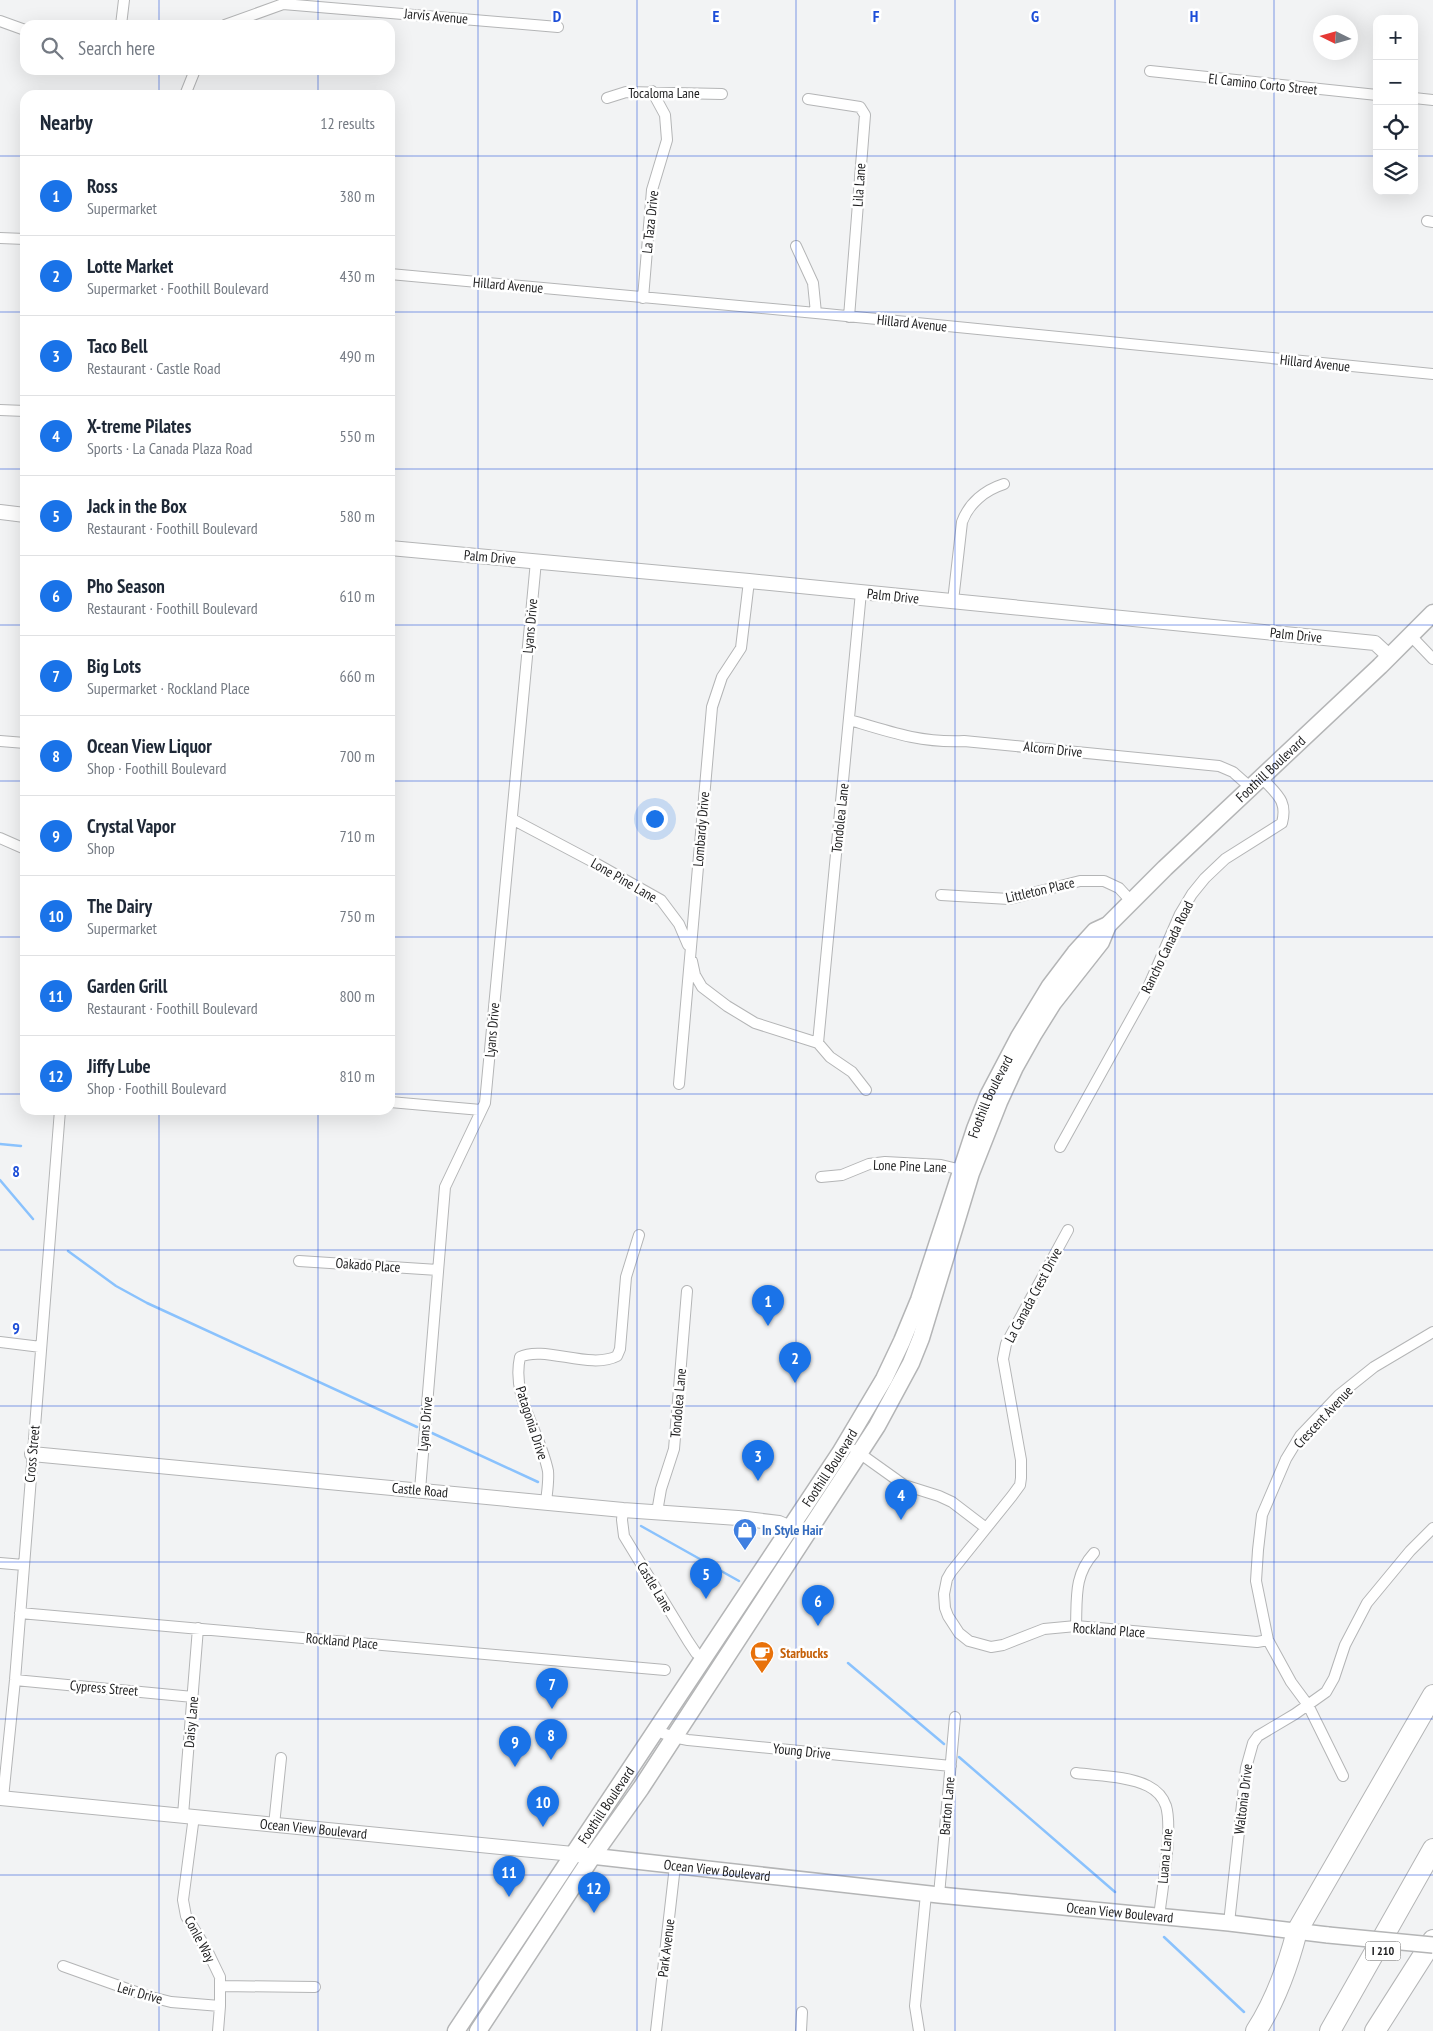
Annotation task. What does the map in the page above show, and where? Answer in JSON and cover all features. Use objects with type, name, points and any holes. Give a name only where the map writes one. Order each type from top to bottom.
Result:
[{"type":"highway","points":[[1256,2031],[1266,2016],[1287,1968],[1297,1931],[1433,1695]]},
{"type":"highway","points":[[1331,2031],[1433,1849]]},
{"type":"highway","name":"I 210","points":[[1331,2031],[1433,1871]]},
{"type":"highway","name":"I 210","points":[[1374,2031],[1433,1940]]},
{"type":"main road","name":"Foothill Boulevard","points":[[478,2031],[877,1426],[911,1363],[921,1338],[938,1264],[988,1096],[1019,1037],[1050,986],[1075,953],[1095,931],[1108,925],[1131,901],[1390,657],[1433,613]]},
{"type":"main road","name":"Foothill Boulevard","points":[[456,2031],[846,1443],[884,1379],[938,1264]]},
{"type":"main road","name":"Ocean View Boulevard","points":[[573,1854],[592,1858],[932,1894],[1230,1923],[1328,1936],[1433,1945]]},
{"type":"street","points":[[122,20],[124,0]]},
{"type":"street","points":[[240,20],[285,2]]},
{"type":"street","name":"Jarvis Avenue","points":[[285,2],[558,27]]},
{"type":"street","points":[[0,21],[20,28]]},
{"type":"street","name":"El Camino Corto Street","points":[[1150,71],[1373,95]]},
{"type":"street","points":[[187,90],[193,75]]},
{"type":"street","name":"Tocaloma Lane","points":[[607,98],[626,92],[652,91],[722,94]]},
{"type":"street","name":"La Taza Drive","points":[[643,298],[652,190],[667,140],[665,115],[652,91]]},
{"type":"street","points":[[1418,98],[1433,100]]},
{"type":"street","name":"Lila Lane","points":[[808,99],[860,107],[865,115],[849,317]]},
{"type":"street","points":[[0,238],[20,239]]},
{"type":"street","points":[[796,246],[813,283],[816,314]]},
{"type":"street","name":"Hillard Avenue","points":[[395,274],[1433,374]]},
{"type":"street","points":[[0,410],[20,411]]},
{"type":"street","points":[[953,602],[962,522],[965,513],[970,505],[995,487],[1004,484]]},
{"type":"street","points":[[0,512],[20,514]]},
{"type":"street","name":"Palm Drive","points":[[395,548],[749,581],[1375,643],[1390,657]]},
{"type":"street","name":"Lyans Drive","points":[[420,1490],[445,1187],[485,1103],[536,561]]},
{"type":"street","name":"Lombardy Drive","points":[[678,1084],[712,708],[722,678],[741,648],[749,581]]},
{"type":"street","name":"Tondolea Lane","points":[[818,1042],[861,592]]},
{"type":"street","points":[[1411,636],[1433,659]]},
{"type":"street","name":"Alcorn Drive","points":[[850,720],[908,738],[922,740],[964,740],[1219,766],[1257,783]]},
{"type":"street","points":[[0,741],[20,743]]},
{"type":"street","name":"Rancho Canada Road","points":[[1060,1147],[1146,992],[1180,914],[1192,894],[1205,878],[1225,859],[1282,823],[1285,807],[1282,799],[1257,783]]},
{"type":"street","name":"Lone Pine Lane","points":[[512,819],[662,900],[679,924],[690,950],[698,981],[702,987],[727,1006],[755,1023],[818,1042]]},
{"type":"street","points":[[0,838],[20,847]]},
{"type":"street","name":"Littleton Place","points":[[941,895],[1009,900],[1080,881],[1104,881],[1110,882],[1119,888],[1131,901]]},
{"type":"street","points":[[818,1042],[830,1058],[852,1072],[866,1090]]},
{"type":"street","points":[[395,1102],[481,1110]]},
{"type":"street","name":"Cross Street","points":[[2,1798],[15,1680],[60,1115]]},
{"type":"street","name":"Lone Pine Lane","points":[[821,1177],[842,1175],[868,1164],[885,1162],[941,1165],[966,1171]]},
{"type":"street","name":"La Canada Crest Drive","points":[[986,1528],[1020,1485],[1021,1478],[1021,1460],[1003,1359],[1006,1344],[1068,1230]]},
{"type":"street","name":"Patagonia Drive","points":[[546,1502],[548,1471],[519,1392],[520,1356],[533,1354],[599,1360],[611,1359],[617,1356],[620,1349],[626,1277],[639,1235]]},
{"type":"street","name":"Oakado Place","points":[[299,1261],[438,1270]]},
{"type":"street","name":"Tondolea Lane","points":[[657,1512],[661,1489],[674,1449],[687,1290]]},
{"type":"street","name":"Crescent Avenue","points":[[1308,1704],[1291,1682],[1268,1640],[1256,1580],[1262,1515],[1286,1459],[1300,1436],[1339,1396],[1374,1367],[1433,1332]]},
{"type":"street","points":[[0,1342],[42,1347]]},
{"type":"street","points":[[846,1443],[904,1485],[939,1496],[955,1504],[986,1528]]},
{"type":"street","name":"Castle Road","points":[[32,1454],[623,1510],[771,1522],[790,1527],[805,1535]]},
{"type":"street","name":"Castle Lane","points":[[623,1510],[624,1536],[688,1641],[702,1658]]},
{"type":"street","name":"Rockland Place","points":[[986,1528],[951,1572],[945,1588],[944,1600],[948,1616],[959,1633],[969,1642],[991,1647],[1003,1645],[1044,1629],[1076,1626],[1257,1642],[1268,1640]]},
{"type":"street","name":"Waltonia Drive","points":[[1230,1923],[1246,1768],[1250,1750],[1258,1736],[1295,1714],[1326,1692],[1334,1678],[1345,1645],[1367,1603],[1410,1551],[1433,1528]]},
{"type":"street","points":[[1076,1626],[1080,1573],[1084,1563],[1094,1553]]},
{"type":"street","points":[[0,1563],[24,1565]]},
{"type":"street","name":"Rockland Place","points":[[20,1612],[665,1670]]},
{"type":"street","name":"Daisy Lane","points":[[188,1816],[198,1628]]},
{"type":"street","name":"Cypress Street","points":[[15,1680],[193,1696]]},
{"type":"street","points":[[1308,1704],[1343,1776]]},
{"type":"street","name":"Barton Lane","points":[[919,2031],[915,2006],[951,1766],[955,1717]]},
{"type":"street","name":"Young Drive","points":[[655,1730],[673,1737],[951,1766]]},
{"type":"street","points":[[274,1825],[281,1758]]},
{"type":"street","name":"Luana Lane","points":[[1076,1773],[1136,1781],[1159,1794],[1166,1806],[1168,1824],[1159,1917]]},
{"type":"street","name":"Ocean View Boulevard","points":[[2,1798],[573,1854]]},
{"type":"street","name":"Conle Way","points":[[188,1816],[183,1900],[186,1916],[208,1950],[220,1977],[218,2031]]},
{"type":"street","name":"Park Avenue","points":[[656,2031],[675,1866]]},
{"type":"street","name":"Leir Drive","points":[[63,1966],[147,1996],[171,2002],[220,2006]]},
{"type":"street","points":[[220,1986],[315,1987]]},
{"type":"street","points":[[801,2031],[802,2012]]},
{"type":"waterway","points":[[0,1144],[21,1146]]},
{"type":"waterway","points":[[0,1180],[33,1219]]},
{"type":"waterway","points":[[68,1251],[116,1286],[147,1303],[417,1427]]},
{"type":"waterway","points":[[432,1433],[538,1482]]},
{"type":"waterway","points":[[641,1526],[739,1581]]},
{"type":"waterway","points":[[848,1663],[944,1744]]},
{"type":"waterway","points":[[959,1757],[1115,1892]]},
{"type":"waterway","points":[[1164,1937],[1244,2012]]},
{"type":"place","name":"Ross","points":[[768,1326]]},
{"type":"place","name":"Lotte Market","points":[[795,1383]]},
{"type":"place","name":"Taco Bell","points":[[758,1481]]},
{"type":"place","name":"X-treme Pilates","points":[[901,1520]]},
{"type":"place","name":"In Style Hair","points":[[745,1551]]},
{"type":"place","name":"Jack in the Box","points":[[706,1599]]},
{"type":"place","name":"Pho Season","points":[[818,1626]]},
{"type":"place","name":"Starbucks","points":[[762,1674]]},
{"type":"place","name":"Big Lots","points":[[552,1709]]},
{"type":"place","name":"Ocean View Liquor","points":[[551,1760]]},
{"type":"place","name":"Crystal Vapor","points":[[515,1767]]},
{"type":"place","name":"The Dairy","points":[[543,1827]]},
{"type":"place","name":"Garden Grill","points":[[509,1897]]},
{"type":"place","name":"Jiffy Lube","points":[[594,1913]]}]
